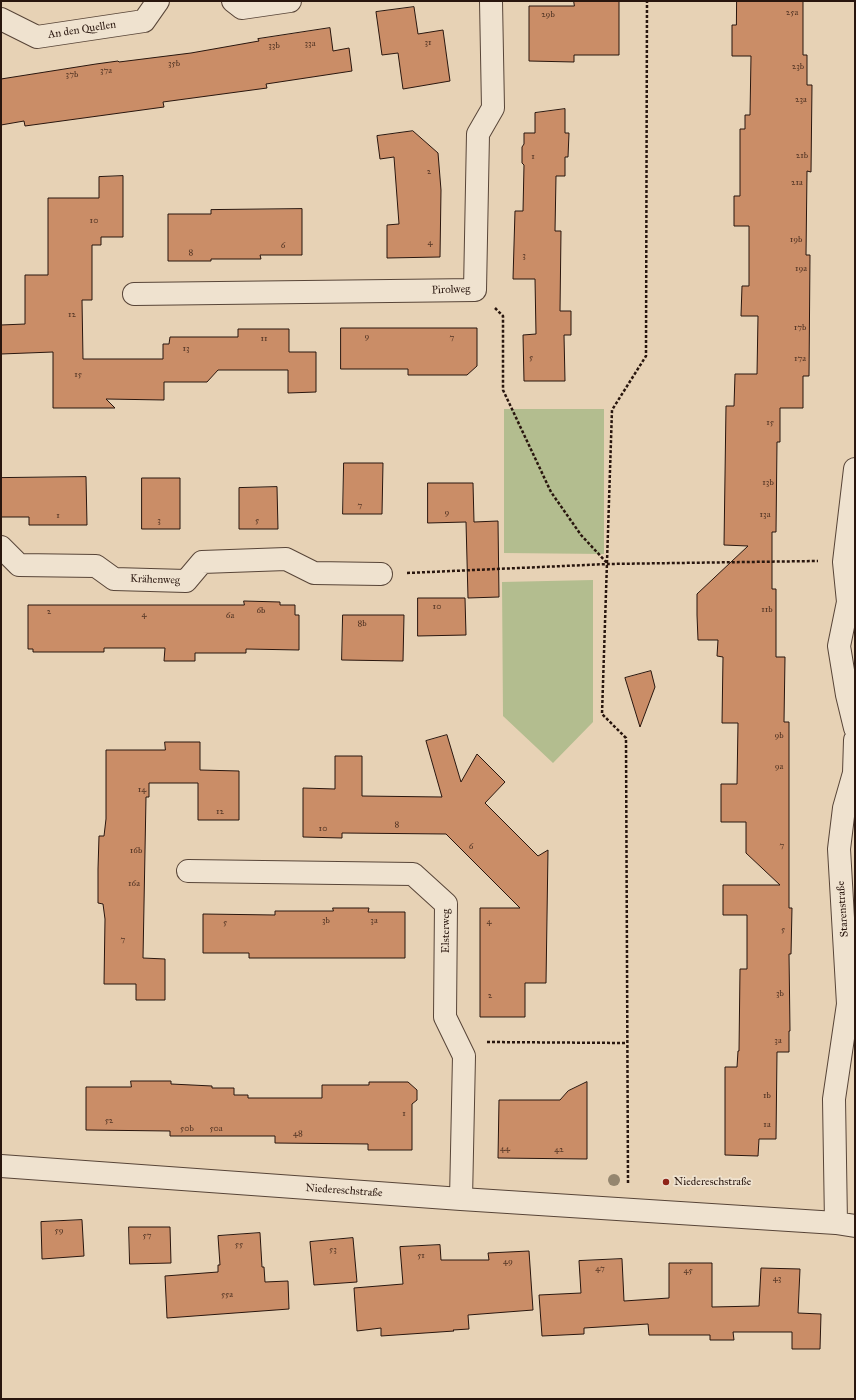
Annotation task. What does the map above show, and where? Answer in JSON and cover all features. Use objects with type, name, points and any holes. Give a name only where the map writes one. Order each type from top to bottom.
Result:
[{"type":"street","name":"An den Quellen","points":[[1,19],[36,37],[144,21],[158,1]]},
{"type":"street","points":[[233,1],[242,8],[290,1]]},
{"type":"street","name":"Pirolweg","points":[[134,294],[475,290],[478,134],[493,108],[491,1]]},
{"type":"street","points":[[855,469],[848,602],[840,646],[847,695],[855,728]]},
{"type":"street","name":"Krähenweg","points":[[1,547],[19,565],[96,566],[114,579],[186,581],[202,562],[286,559],[314,573],[381,574]]},
{"type":"street","name":"Starenstraße","points":[[846,1224],[834,1099],[848,1004],[850,932],[839,849],[844,808],[854,774],[855,740]]},
{"type":"street","name":"Elsterweg","points":[[188,871],[413,874],[446,904],[446,1017],[464,1056],[461,1199]]},
{"type":"street","name":"Niedereschstraße","points":[[1,1166],[461,1199],[629,1208],[846,1224]]},
{"type":"path","points":[[629,1208],[626,738],[602,714],[612,410],[646,356],[647,1]]},
{"type":"path","points":[[475,290],[503,316],[503,390],[548,485],[581,534],[608,564]]},
{"type":"path","points":[[381,574],[608,564],[798,561],[850,563]]},
{"type":"path","points":[[457,1041],[627,1043]]},
{"type":"green space","points":[[504,409],[604,409],[604,554],[504,553]]},
{"type":"green space","points":[[593,580],[593,722],[553,763],[503,716],[502,582]]},
{"type":"building","points":[[574,1],[619,1],[619,55],[574,55],[574,62],[529,61],[529,6],[574,6]]},
{"type":"building","points":[[737,1],[803,1],[803,55],[807,55],[807,85],[812,85],[811,172],[807,171],[806,255],[810,255],[809,376],[803,376],[803,408],[780,408],[780,442],[777,442],[776,532],[772,532],[772,589],[776,589],[776,657],[785,657],[784,722],[789,722],[789,908],[792,908],[791,954],[789,954],[789,1052],[777,1052],[776,1139],[759,1139],[758,1156],[725,1155],[725,1067],[737,1067],[739,1051],[740,969],[747,969],[747,915],[723,915],[723,885],[780,885],[746,853],[746,822],[721,822],[721,784],[737,784],[738,723],[722,723],[723,657],[717,656],[718,640],[698,640],[697,615],[697,594],[748,546],[724,545],[726,406],[734,406],[735,374],[757,374],[758,316],[741,316],[742,286],[749,286],[749,226],[734,226],[734,196],[740,196],[740,129],[745,129],[745,115],[750,115],[751,56],[732,56],[732,25],[736,25]]},
{"type":"building","points":[[414,7],[418,34],[443,30],[450,81],[403,89],[398,53],[382,55],[376,12]]},
{"type":"building","points":[[330,28],[333,51],[349,48],[352,71],[266,84],[267,88],[163,102],[164,107],[25,126],[24,121],[1,125],[1,79],[96,64],[191,53],[259,41],[258,39]]},
{"type":"building","points":[[565,109],[565,133],[569,133],[568,157],[565,157],[565,176],[556,176],[555,231],[561,231],[560,311],[571,311],[571,335],[564,335],[565,381],[524,381],[523,335],[536,334],[535,279],[513,279],[515,211],[523,211],[524,165],[522,163],[522,147],[524,144],[524,133],[535,133],[535,113]]},
{"type":"building","points":[[413,131],[438,153],[441,190],[440,257],[387,258],[387,225],[399,224],[394,157],[380,159],[377,136]]},
{"type":"building","points":[[123,176],[123,237],[101,237],[101,245],[92,245],[92,300],[82,300],[83,359],[163,359],[163,344],[169,344],[170,337],[238,337],[238,329],[289,329],[289,352],[316,352],[316,392],[288,393],[288,370],[218,370],[207,382],[164,382],[164,400],[106,399],[115,408],[53,408],[53,352],[1,354],[1,325],[25,324],[25,275],[48,275],[48,198],[99,198],[99,177]]},
{"type":"building","points":[[302,209],[302,255],[260,255],[261,259],[168,261],[168,214],[211,214],[211,210]]},
{"type":"building","points":[[341,328],[477,328],[477,366],[467,375],[408,375],[408,369],[341,369]]},
{"type":"building","points":[[344,463],[383,463],[382,514],[343,514]]},
{"type":"building","points":[[86,477],[87,525],[29,525],[29,517],[1,517],[1,478]]},
{"type":"building","points":[[142,478],[180,478],[180,529],[142,529]]},
{"type":"building","points":[[428,483],[473,483],[474,522],[498,521],[499,597],[468,598],[466,522],[428,523]]},
{"type":"building","points":[[277,487],[278,529],[239,529],[239,488]]},
{"type":"building","points":[[418,598],[465,598],[466,635],[418,636]]},
{"type":"building","points":[[244,601],[280,602],[280,605],[295,605],[295,615],[299,615],[299,650],[246,649],[246,653],[195,653],[195,661],[164,661],[165,648],[104,648],[104,652],[33,652],[33,649],[28,649],[28,605],[244,605]]},
{"type":"building","points":[[343,615],[404,615],[403,661],[342,660]]},
{"type":"building","points":[[651,671],[655,687],[640,727],[625,678]]},
{"type":"building","points":[[447,735],[461,782],[477,754],[505,782],[485,803],[538,856],[548,850],[546,983],[525,983],[525,1017],[480,1017],[480,908],[520,908],[446,834],[342,833],[342,838],[303,837],[303,788],[335,789],[335,756],[362,756],[362,796],[442,797],[426,741]]},
{"type":"building","points":[[165,742],[200,742],[200,770],[239,771],[239,820],[198,820],[198,783],[149,783],[149,797],[146,797],[143,958],[165,959],[165,1000],[136,1000],[136,984],[104,984],[105,919],[103,904],[98,903],[98,869],[99,836],[104,836],[106,819],[106,750],[165,750]]},
{"type":"building","points":[[333,908],[369,908],[368,912],[405,912],[405,958],[249,958],[249,953],[203,953],[203,914],[275,915],[275,911],[333,911]]},
{"type":"building","points":[[131,1081],[171,1081],[171,1084],[212,1086],[212,1088],[234,1088],[234,1095],[248,1095],[248,1098],[322,1098],[322,1085],[369,1085],[369,1082],[408,1082],[417,1090],[417,1100],[412,1104],[412,1150],[368,1150],[368,1144],[275,1143],[275,1136],[170,1136],[170,1131],[86,1130],[86,1087],[131,1087]]},
{"type":"building","points":[[587,1082],[587,1159],[498,1158],[499,1100],[560,1100],[568,1091]]},
{"type":"building","points":[[82,1220],[84,1256],[42,1259],[41,1222]]},
{"type":"building","points":[[129,1227],[170,1227],[171,1263],[130,1264]]},
{"type":"building","points":[[260,1233],[262,1267],[264,1267],[265,1282],[288,1281],[289,1309],[167,1318],[165,1276],[218,1272],[218,1265],[220,1265],[218,1236]]},
{"type":"building","points":[[353,1238],[357,1282],[314,1285],[310,1242]]},
{"type":"building","points":[[440,1245],[441,1260],[489,1260],[488,1253],[529,1251],[533,1310],[468,1315],[469,1329],[453,1330],[454,1331],[381,1336],[381,1328],[357,1331],[354,1288],[403,1284],[400,1247]]},
{"type":"building","points":[[622,1259],[624,1301],[669,1298],[669,1263],[712,1263],[712,1307],[759,1306],[761,1268],[800,1269],[798,1313],[821,1314],[820,1349],[792,1349],[792,1332],[733,1332],[734,1340],[710,1340],[710,1335],[649,1335],[648,1324],[584,1328],[584,1334],[542,1336],[539,1295],[581,1293],[579,1261]]},
{"type":"place","name":"Niedereschstraße","points":[[666,1182]]}]
